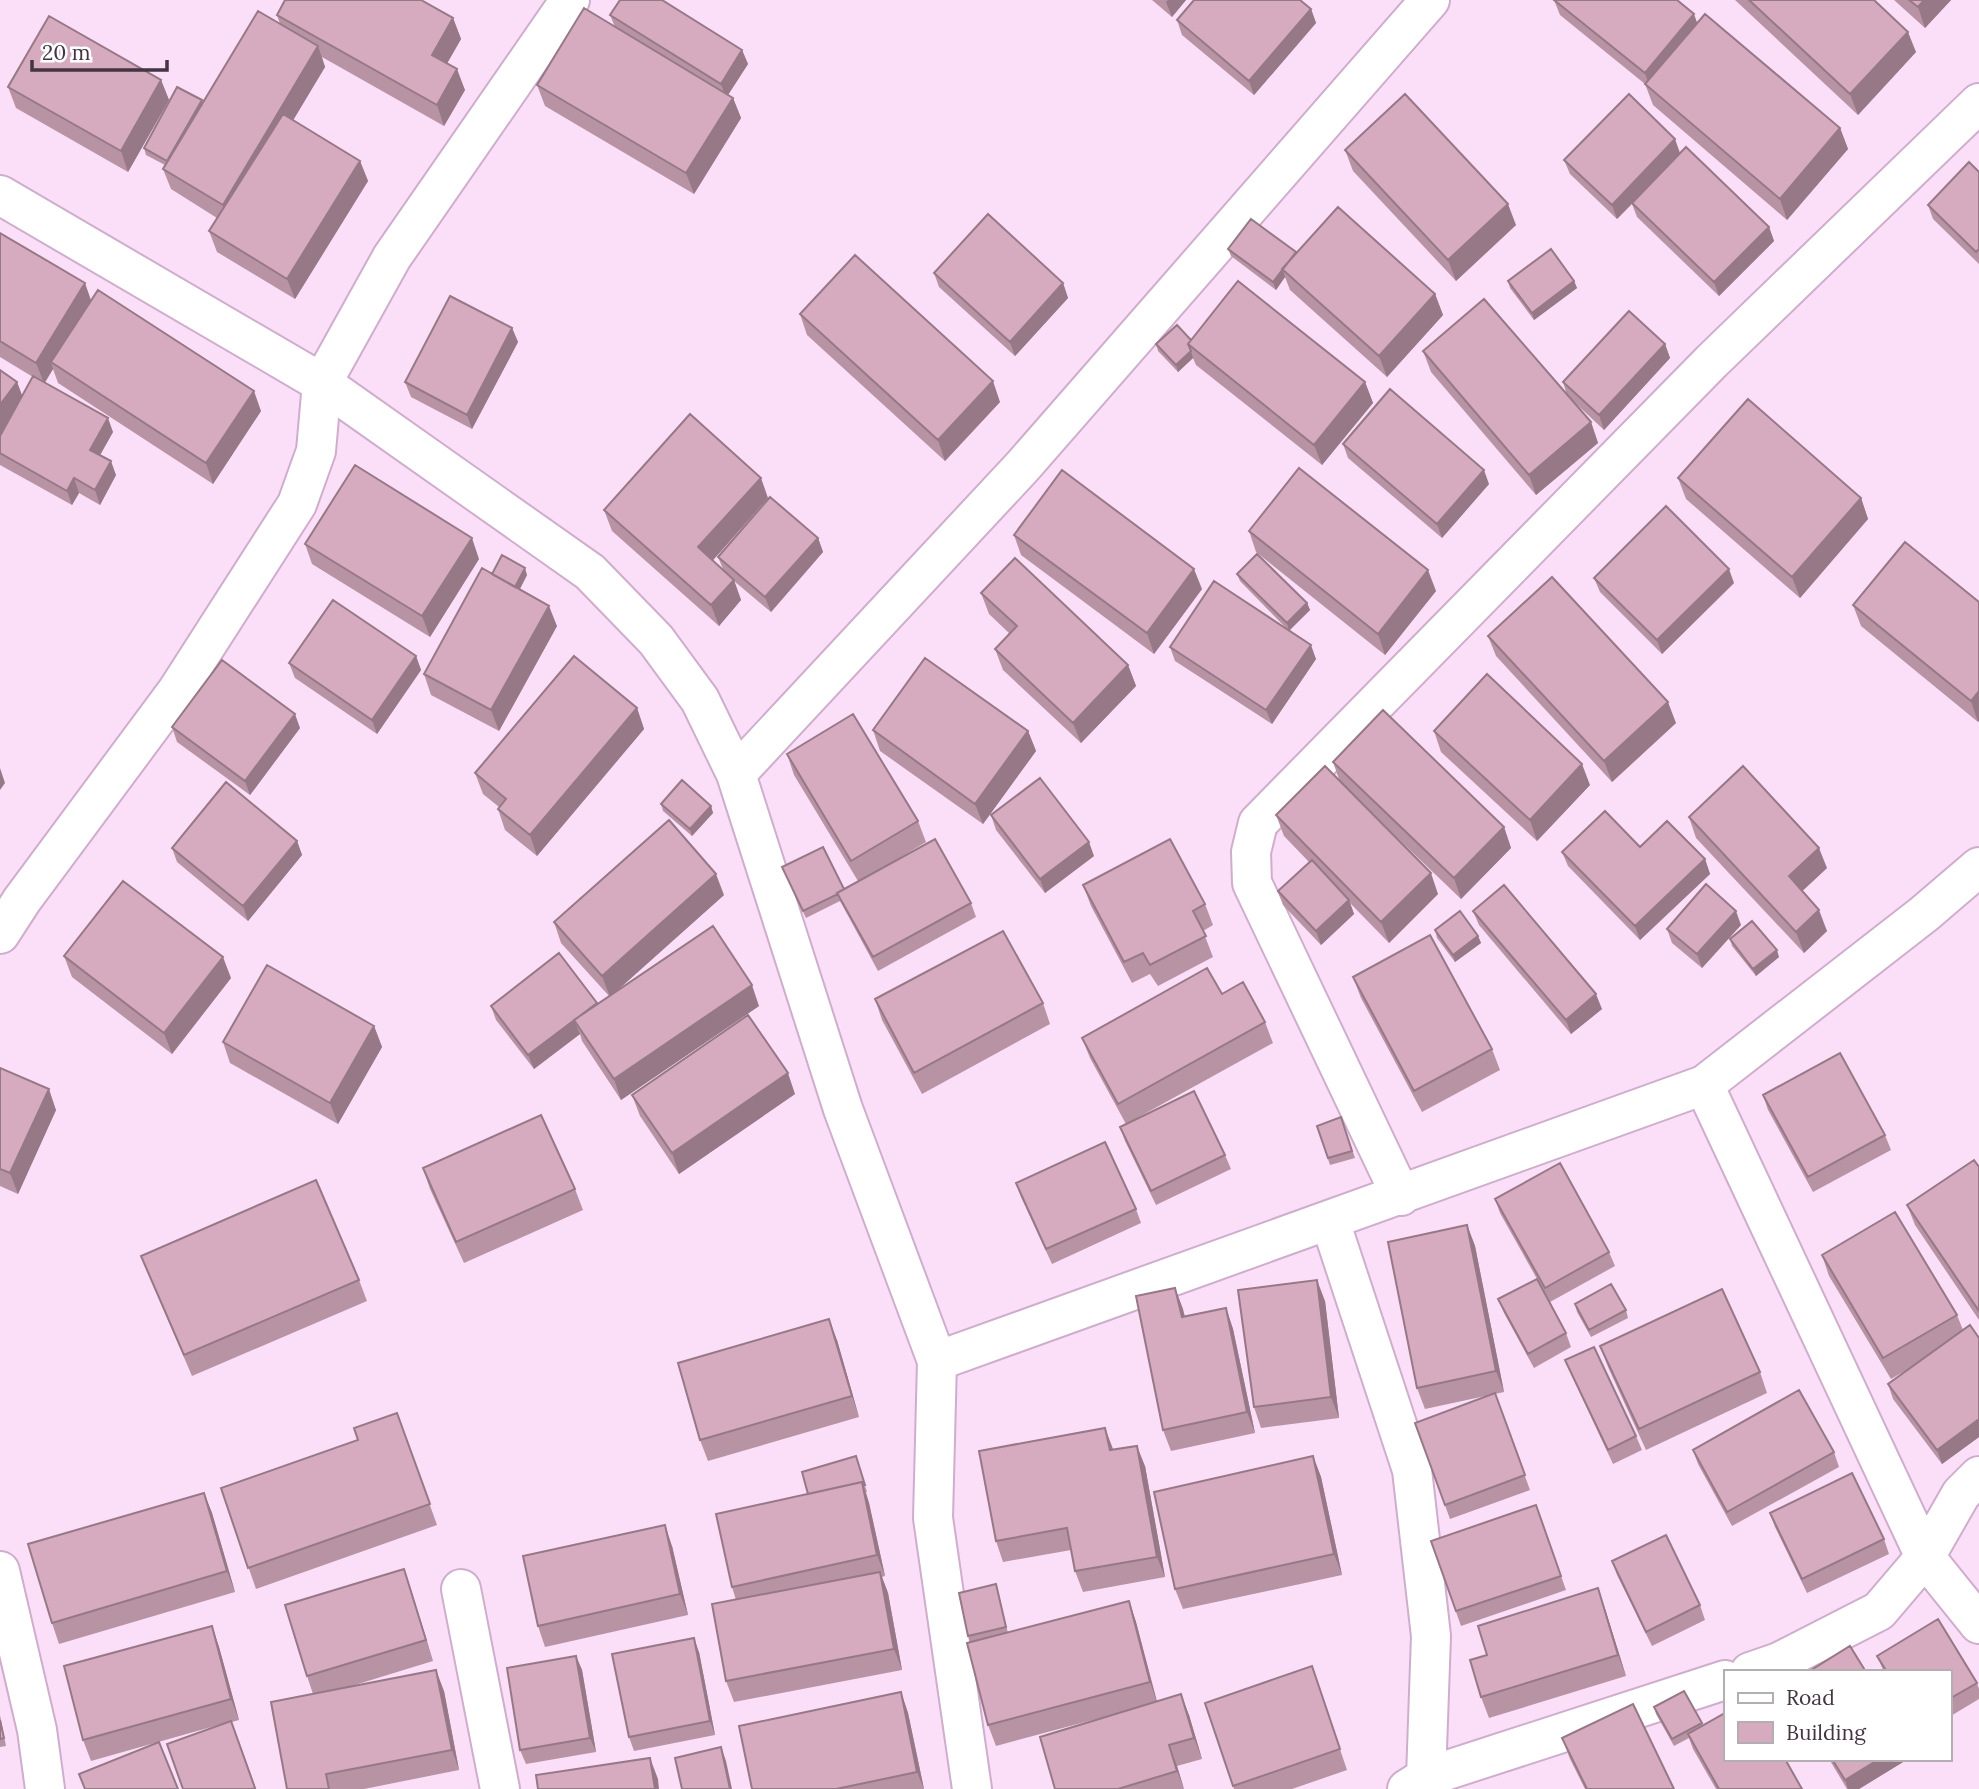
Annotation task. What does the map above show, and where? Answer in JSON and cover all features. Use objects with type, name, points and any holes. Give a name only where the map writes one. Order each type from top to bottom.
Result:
[{"type":"street","points":[[0,934],[22,900],[177,691],[298,504],[316,451],[322,383],[392,257],[570,0]]},
{"type":"street","points":[[736,774],[1023,466],[1430,0]]},
{"type":"street","points":[[1401,1196],[1252,883],[1251,852],[1258,823],[1712,361],[1979,103]]},
{"type":"street","points":[[0,195],[322,383],[590,572],[656,640],[700,700],[736,774],[843,1109],[937,1361],[933,1518],[972,1789]]},
{"type":"street","points":[[937,1361],[1704,1085],[1924,914],[1979,867]]},
{"type":"street","points":[[1704,1085],[1925,1557],[1979,1624]]},
{"type":"street","points":[[1330,1221],[1412,1470],[1431,1636],[1421,1785],[1724,1680]]},
{"type":"street","points":[[1756,1670],[1779,1662],[1878,1611],[1925,1557],[1961,1493],[1979,1476]]},
{"type":"street","points":[[0,1571],[37,1730],[38,1784]]},
{"type":"street","points":[[461,1589],[500,1789]]},
{"type":"building","points":[[285,0],[421,0],[453,18],[432,55],[457,69],[437,105],[277,15]]},
{"type":"building","points":[[620,0],[662,0],[742,50],[721,84],[610,15]]},
{"type":"building","points":[[1194,0],[1300,0],[1311,9],[1249,81],[1177,20]]},
{"type":"building","points":[[1554,0],[1677,0],[1694,14],[1645,73]]},
{"type":"building","points":[[1749,0],[1874,0],[1908,32],[1850,94]]},
{"type":"building","points":[[1909,0],[1924,0],[1918,7]]},
{"type":"building","points":[[584,8],[733,98],[686,173],[537,85]]},
{"type":"building","points":[[258,11],[318,46],[223,205],[163,169]]},
{"type":"building","points":[[1705,14],[1840,128],[1780,199],[1645,84]]},
{"type":"building","points":[[49,16],[161,80],[121,151],[8,87]]},
{"type":"building","points":[[177,87],[202,100],[167,161],[144,148]]},
{"type":"building","points":[[1405,94],[1508,204],[1448,260],[1345,150]]},
{"type":"building","points":[[1629,94],[1675,139],[1612,205],[1564,160]]},
{"type":"building","points":[[283,114],[360,161],[287,279],[209,231]]},
{"type":"building","points":[[1686,147],[1769,227],[1714,282],[1632,203]]},
{"type":"building","points":[[1969,162],[1979,172],[1979,249],[1976,252],[1928,205]]},
{"type":"building","points":[[1338,207],[1435,294],[1379,356],[1282,269]]},
{"type":"building","points":[[988,214],[1063,283],[1010,342],[934,273]]},
{"type":"building","points":[[1251,219],[1296,252],[1273,282],[1228,249]]},
{"type":"building","points":[[0,233],[85,283],[36,363],[0,341]]},
{"type":"building","points":[[1551,249],[1574,281],[1532,313],[1508,281]]},
{"type":"building","points":[[855,255],[993,381],[938,440],[800,314]]},
{"type":"building","points":[[1238,281],[1365,382],[1314,445],[1188,344]]},
{"type":"building","points":[[98,290],[254,391],[206,463],[51,362]]},
{"type":"building","points":[[450,296],[512,328],[467,415],[405,382]]},
{"type":"building","points":[[1484,299],[1591,422],[1529,475],[1423,351]]},
{"type":"building","points":[[1629,311],[1665,344],[1599,415],[1563,382]]},
{"type":"building","points":[[1177,325],[1191,340],[1188,344],[1191,351],[1176,365],[1156,344]]},
{"type":"building","points":[[0,370],[17,382],[0,405]]},
{"type":"building","points":[[33,376],[108,418],[90,450],[111,461],[95,490],[74,478],[67,491],[0,453],[0,436]]},
{"type":"building","points":[[1390,389],[1484,470],[1437,524],[1343,444]]},
{"type":"building","points":[[1748,399],[1861,498],[1792,577],[1678,478]]},
{"type":"building","points":[[690,414],[761,478],[698,547],[734,580],[711,605],[604,510]]},
{"type":"building","points":[[355,465],[472,538],[422,616],[305,544]]},
{"type":"building","points":[[1299,468],[1428,570],[1378,634],[1249,531]]},
{"type":"building","points":[[1062,470],[1194,569],[1147,633],[1014,535]]},
{"type":"building","points":[[770,497],[818,538],[765,597],[718,557]]},
{"type":"building","points":[[1666,506],[1729,569],[1657,640],[1594,578]]},
{"type":"building","points":[[1905,542],[1979,602],[1979,691],[1971,701],[1853,605]]},
{"type":"building","points":[[1257,554],[1307,603],[1287,623],[1237,574]]},
{"type":"building","points":[[502,555],[525,568],[515,587],[492,574]]},
{"type":"building","points":[[1015,558],[1128,665],[1073,723],[995,649],[1017,626],[981,593]]},
{"type":"building","points":[[482,568],[549,606],[491,710],[424,674]]},
{"type":"building","points":[[1552,577],[1668,702],[1604,761],[1488,636]]},
{"type":"building","points":[[1214,581],[1311,645],[1266,710],[1170,647]]},
{"type":"building","points":[[333,600],[416,656],[372,720],[289,663]]},
{"type":"building","points":[[574,656],[637,708],[530,835],[498,809],[506,799],[475,773]]},
{"type":"building","points":[[925,658],[1028,731],[975,804],[873,730]]},
{"type":"building","points":[[222,660],[295,714],[245,781],[172,727]]},
{"type":"building","points":[[1487,674],[1582,764],[1530,820],[1434,731]]},
{"type":"building","points":[[1383,710],[1504,827],[1454,878],[1333,762]]},
{"type":"building","points":[[853,714],[918,821],[851,861],[787,754]]},
{"type":"building","points":[[1325,766],[1431,873],[1381,922],[1276,815]]},
{"type":"building","points":[[1743,766],[1819,848],[1789,876],[1819,910],[1796,932],[1689,817]]},
{"type":"building","points":[[1040,778],[1089,842],[1040,879],[991,815]]},
{"type":"building","points":[[682,780],[711,806],[690,829],[661,804]]},
{"type":"building","points":[[226,782],[297,841],[243,906],[172,848]]},
{"type":"building","points":[[1605,811],[1640,847],[1667,821],[1705,859],[1635,926],[1562,852]]},
{"type":"building","points":[[669,820],[716,874],[602,976],[554,922]]},
{"type":"building","points":[[935,839],[971,903],[873,957],[837,893]]},
{"type":"building","points":[[1170,839],[1205,904],[1193,911],[1206,936],[1150,965],[1143,953],[1124,962],[1083,885]]},
{"type":"building","points":[[823,847],[844,889],[803,911],[782,867]]},
{"type":"building","points":[[1312,860],[1349,900],[1316,931],[1278,891]]},
{"type":"building","points":[[123,881],[223,957],[164,1033],[64,956]]},
{"type":"building","points":[[1706,884],[1736,911],[1697,954],[1667,929]]},
{"type":"building","points":[[1504,885],[1596,994],[1566,1020],[1473,911]]},
{"type":"building","points":[[1460,911],[1478,936],[1453,955],[1435,930]]},
{"type":"building","points":[[1752,921],[1777,950],[1753,969],[1730,939]]},
{"type":"building","points":[[713,926],[752,985],[614,1079],[574,1020]]},
{"type":"building","points":[[1003,931],[1043,1003],[914,1073],[875,999]]},
{"type":"building","points":[[1430,935],[1492,1049],[1414,1091],[1353,977]]},
{"type":"building","points":[[559,953],[597,1003],[528,1055],[491,1006]]},
{"type":"building","points":[[267,965],[374,1026],[330,1103],[223,1042]]},
{"type":"building","points":[[1207,968],[1222,994],[1243,982],[1265,1022],[1118,1104],[1082,1038]]},
{"type":"building","points":[[748,1015],[788,1073],[672,1153],[632,1095]]},
{"type":"building","points":[[1840,1053],[1885,1135],[1808,1177],[1763,1095]]},
{"type":"building","points":[[0,1068],[49,1089],[10,1173],[0,1169]]},
{"type":"building","points":[[1194,1091],[1225,1155],[1151,1191],[1120,1127]]},
{"type":"building","points":[[541,1115],[575,1189],[456,1242],[423,1168]]},
{"type":"building","points":[[1341,1117],[1352,1151],[1328,1158],[1317,1126]]},
{"type":"building","points":[[1105,1142],[1136,1209],[1046,1249],[1016,1183]]},
{"type":"building","points":[[1974,1160],[1979,1167],[1979,1311],[1907,1205]]},
{"type":"building","points":[[1560,1163],[1609,1252],[1545,1288],[1495,1199]]},
{"type":"building","points":[[316,1180],[359,1280],[184,1355],[141,1256]]},
{"type":"building","points":[[1895,1212],[1957,1315],[1883,1358],[1822,1255]]},
{"type":"building","points":[[1467,1225],[1496,1371],[1417,1388],[1388,1242]]},
{"type":"building","points":[[1537,1279],[1566,1333],[1528,1354],[1498,1299]]},
{"type":"building","points":[[1317,1280],[1331,1397],[1254,1407],[1238,1290]]},
{"type":"building","points":[[1611,1284],[1626,1310],[1589,1330],[1575,1304]]},
{"type":"building","points":[[1175,1288],[1182,1317],[1226,1308],[1247,1412],[1163,1430],[1136,1296]]},
{"type":"building","points":[[1722,1289],[1760,1372],[1639,1429],[1600,1346]]},
{"type":"building","points":[[829,1319],[852,1396],[700,1440],[678,1363]]},
{"type":"building","points":[[1970,1325],[1979,1338],[1979,1419],[1937,1450],[1888,1384]]},
{"type":"building","points":[[1594,1347],[1636,1436],[1608,1450],[1565,1360]]},
{"type":"building","points":[[1799,1390],[1834,1452],[1727,1512],[1693,1450]]},
{"type":"building","points":[[1495,1393],[1525,1475],[1445,1505],[1415,1423]]},
{"type":"building","points":[[397,1413],[430,1504],[248,1568],[221,1488],[358,1440],[354,1428]]},
{"type":"building","points":[[1105,1428],[1110,1450],[1137,1446],[1157,1557],[1075,1571],[1067,1528],[996,1541],[979,1451]]},
{"type":"building","points":[[856,1456],[865,1485],[862,1482],[808,1494],[802,1472]]},
{"type":"building","points":[[1313,1456],[1334,1554],[1175,1589],[1154,1492]]},
{"type":"building","points":[[1852,1473],[1884,1539],[1802,1579],[1770,1513]]},
{"type":"building","points":[[862,1482],[877,1555],[732,1587],[716,1514]]},
{"type":"building","points":[[204,1493],[227,1571],[52,1623],[28,1544]]},
{"type":"building","points":[[1536,1505],[1561,1576],[1456,1611],[1431,1541]]},
{"type":"building","points":[[665,1525],[680,1594],[538,1626],[523,1556]]},
{"type":"building","points":[[1666,1535],[1700,1605],[1646,1632],[1612,1561]]},
{"type":"building","points":[[404,1569],[426,1640],[307,1676],[285,1605]]},
{"type":"building","points":[[880,1572],[894,1649],[726,1681],[712,1604]]},
{"type":"building","points":[[996,1584],[1006,1627],[968,1636],[959,1593]]},
{"type":"building","points":[[1598,1588],[1618,1655],[1481,1697],[1470,1660],[1487,1655],[1478,1626]]},
{"type":"building","points":[[1129,1601],[1150,1682],[988,1725],[967,1643]]},
{"type":"building","points":[[1938,1619],[1977,1683],[1951,1698],[1951,1670],[1886,1670],[1877,1656]]},
{"type":"building","points":[[212,1626],[231,1699],[83,1740],[64,1666]]},
{"type":"building","points":[[694,1638],[710,1721],[629,1737],[612,1654]]},
{"type":"building","points":[[1850,1646],[1865,1670],[1811,1670]]},
{"type":"building","points":[[576,1656],[590,1738],[520,1750],[507,1668]]},
{"type":"building","points":[[1312,1666],[1340,1749],[1233,1786],[1205,1703]]},
{"type":"building","points":[[436,1670],[452,1750],[326,1774],[329,1789],[287,1789],[271,1702]]},
{"type":"building","points":[[1684,1691],[1702,1723],[1672,1739],[1654,1707]]},
{"type":"building","points":[[901,1692],[917,1772],[836,1789],[752,1789],[739,1726]]},
{"type":"building","points":[[1181,1694],[1194,1738],[1169,1745],[1177,1771],[1118,1789],[1055,1789],[1040,1737]]},
{"type":"building","points":[[1633,1704],[1674,1789],[1587,1789],[1562,1738]]},
{"type":"building","points":[[1724,1714],[1724,1761],[1786,1761],[1802,1789],[1719,1789],[1688,1734]]},
{"type":"building","points":[[0,1720],[4,1738],[0,1739]]},
{"type":"building","points":[[231,1721],[255,1788],[183,1789],[167,1744]]},
{"type":"building","points":[[159,1742],[178,1789],[85,1789],[79,1774]]},
{"type":"building","points":[[721,1747],[730,1789],[682,1789],[675,1758]]},
{"type":"building","points":[[650,1758],[655,1789],[538,1789],[536,1775]]},
{"type":"building","points":[[1833,1761],[1876,1761],[1845,1780]]}]
